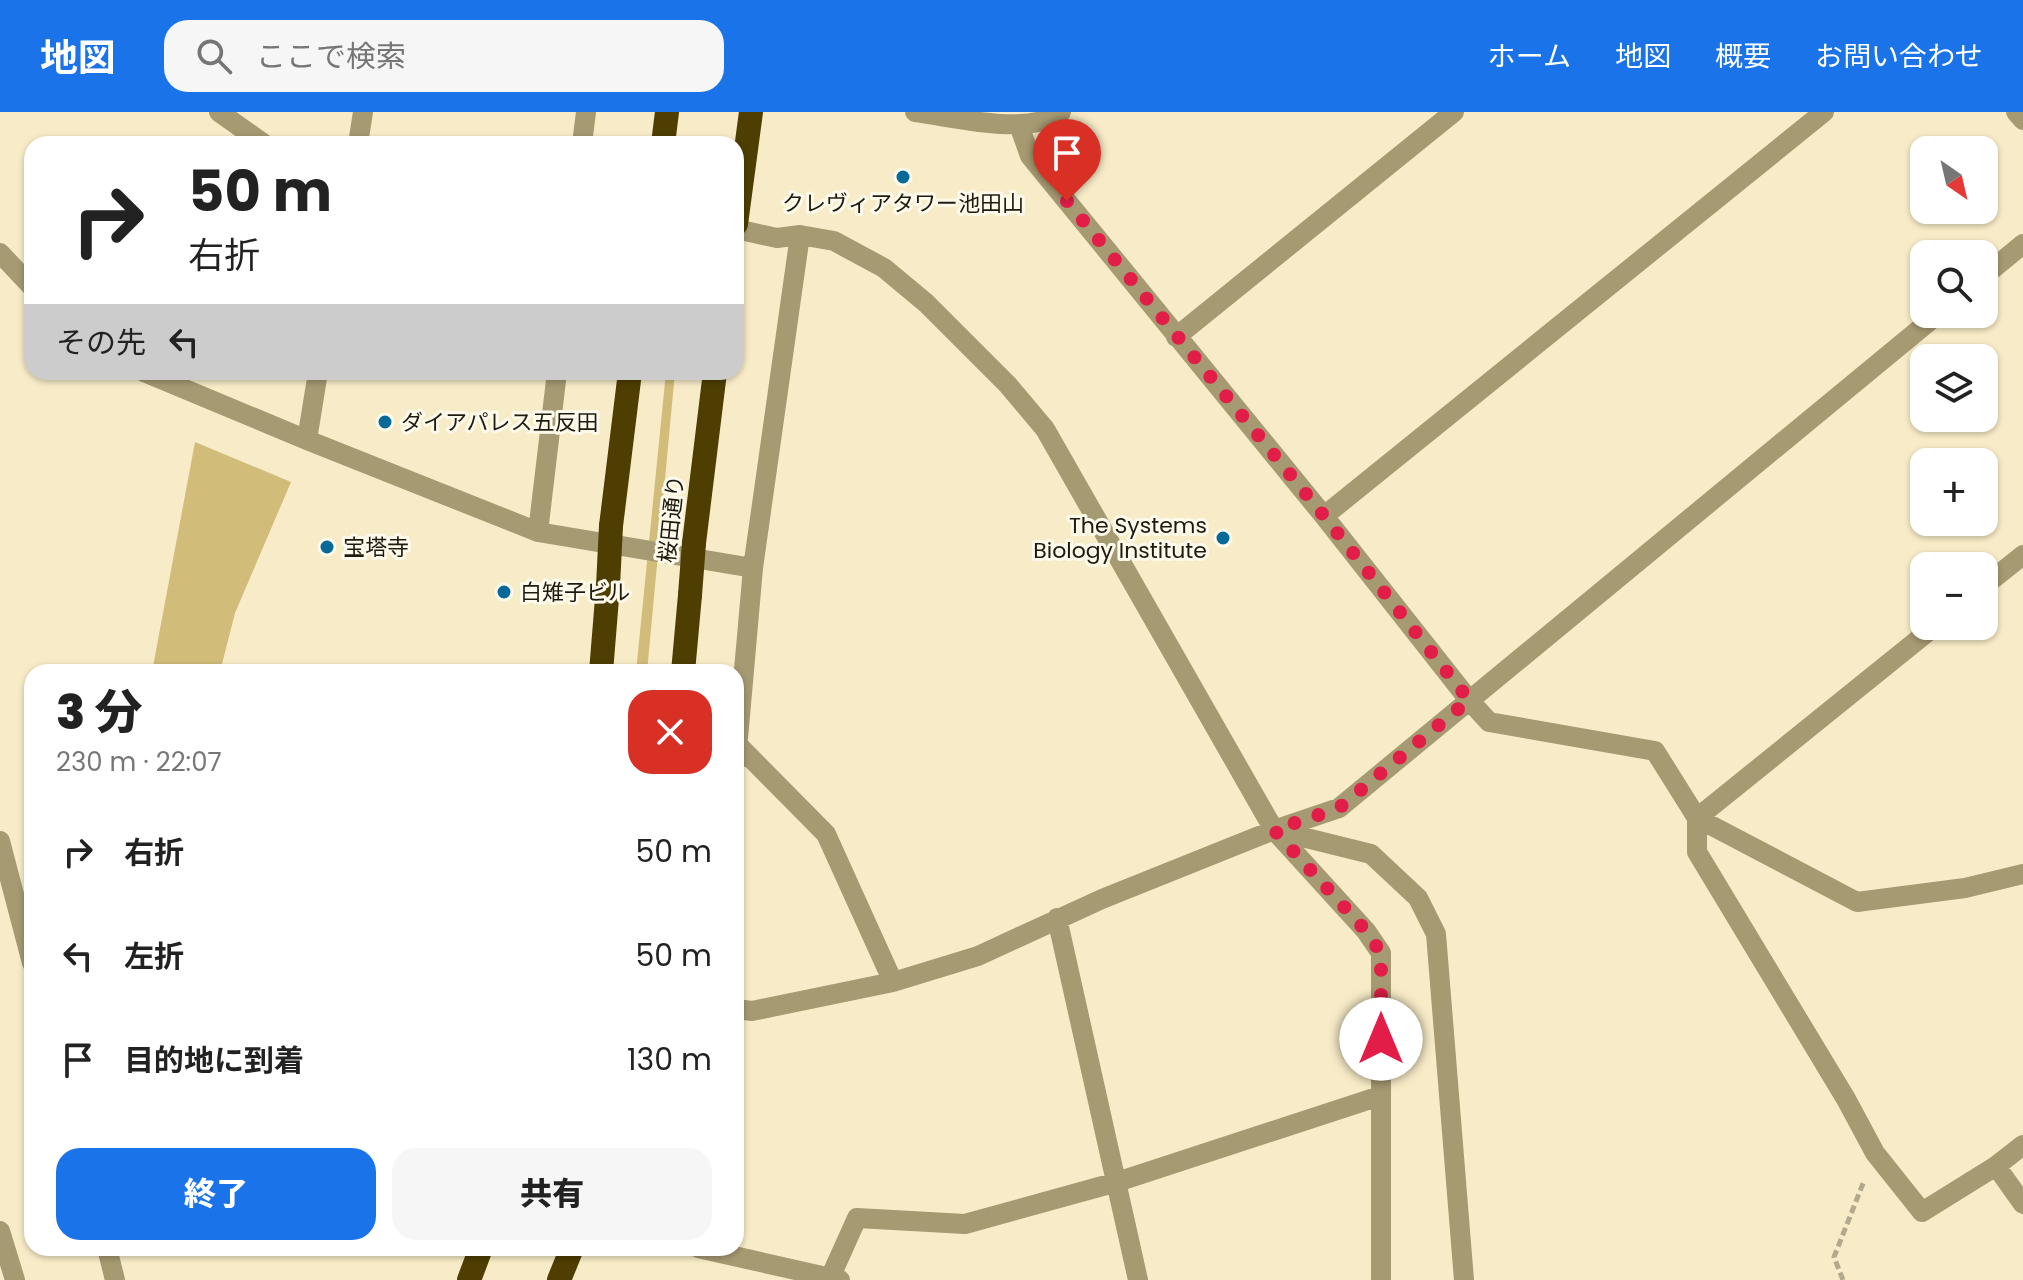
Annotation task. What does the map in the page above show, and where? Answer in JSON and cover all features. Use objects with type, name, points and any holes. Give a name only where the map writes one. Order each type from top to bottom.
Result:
[{"type":"highway","points":[[664,136],[667,112]]},
{"type":"highway","points":[[744,165],[751,112]]},
{"type":"highway","points":[[602,664],[611,526],[629,380]]},
{"type":"highway","name":"桜田通り","points":[[684,664],[694,543],[714,380]]},
{"type":"highway","points":[[469,1280],[478,1256]]},
{"type":"highway","points":[[559,1280],[569,1256]]},
{"type":"street","points":[[219,112],[253,136]]},
{"type":"street","points":[[359,136],[363,112]]},
{"type":"street","points":[[583,136],[586,112]]},
{"type":"street","points":[[915,112],[1019,125],[1051,120],[1061,112]]},
{"type":"street","points":[[1176,337],[1454,112]]},
{"type":"street","points":[[1324,516],[1824,112]]},
{"type":"street","points":[[2016,112],[2023,120]]},
{"type":"street","points":[[1019,125],[1030,156],[1489,722],[1655,751],[1697,818],[1857,902],[1965,888],[2023,874]]},
{"type":"street","points":[[744,228],[777,238],[800,235],[834,241],[884,268],[926,303],[1008,385],[1045,429],[1274,830],[1366,931],[1381,953],[1381,1280]]},
{"type":"street","points":[[744,672],[753,568],[800,235]]},
{"type":"street","points":[[1998,265],[2023,244]]},
{"type":"street","points":[[0,253],[24,278]]},
{"type":"street","points":[[744,1010],[752,1011],[893,982],[978,956],[1057,918],[1274,830],[1339,808],[1921,328]]},
{"type":"street","points":[[163,380],[538,532],[753,568]]},
{"type":"street","points":[[307,440],[317,380]]},
{"type":"street","points":[[538,532],[556,380]]},
{"type":"street","points":[[1998,575],[2023,555]]},
{"type":"street","points":[[1697,818],[1918,640]]},
{"type":"street","points":[[744,758],[826,834],[893,982]]},
{"type":"street","points":[[1697,818],[1697,852],[1846,1099],[1875,1153],[1922,1212],[1996,1166],[2023,1145]]},
{"type":"street","points":[[1274,830],[1371,854],[1418,898],[1436,934],[1464,1280]]},
{"type":"street","points":[[0,841],[24,932]]},
{"type":"street","points":[[1057,918],[1138,1280]]},
{"type":"street","points":[[733,1256],[835,1279],[857,1218],[965,1224],[1117,1182],[1380,1096]]},
{"type":"street","points":[[1996,1166],[2023,1204]]},
{"type":"street","points":[[0,1231],[15,1280]]},
{"type":"street","points":[[109,1256],[115,1280]]},
{"type":"path","points":[[1843,1280],[1834,1257],[1875,1153]]},
{"type":"shaded area","points":[[665,380],[674,380],[648,664],[637,664]]},
{"type":"shaded area","points":[[195,442],[291,482],[235,613],[222,664],[153,664]]},
{"type":"place","name":"クレヴィアタワー池田山","points":[[903,177]]},
{"type":"place","name":"ダイアパレス五反田","points":[[385,422]]},
{"type":"place","name":"The Systems Biology Institute","points":[[1223,538]]},
{"type":"place","name":"宝塔寺","points":[[327,547]]},
{"type":"place","name":"白雉子ビル","points":[[504,592]]},
{"type":"route","points":[[1067,201],[1324,516],[1469,700],[1339,808],[1274,830],[1366,931],[1381,953],[1381,1039]]}]
